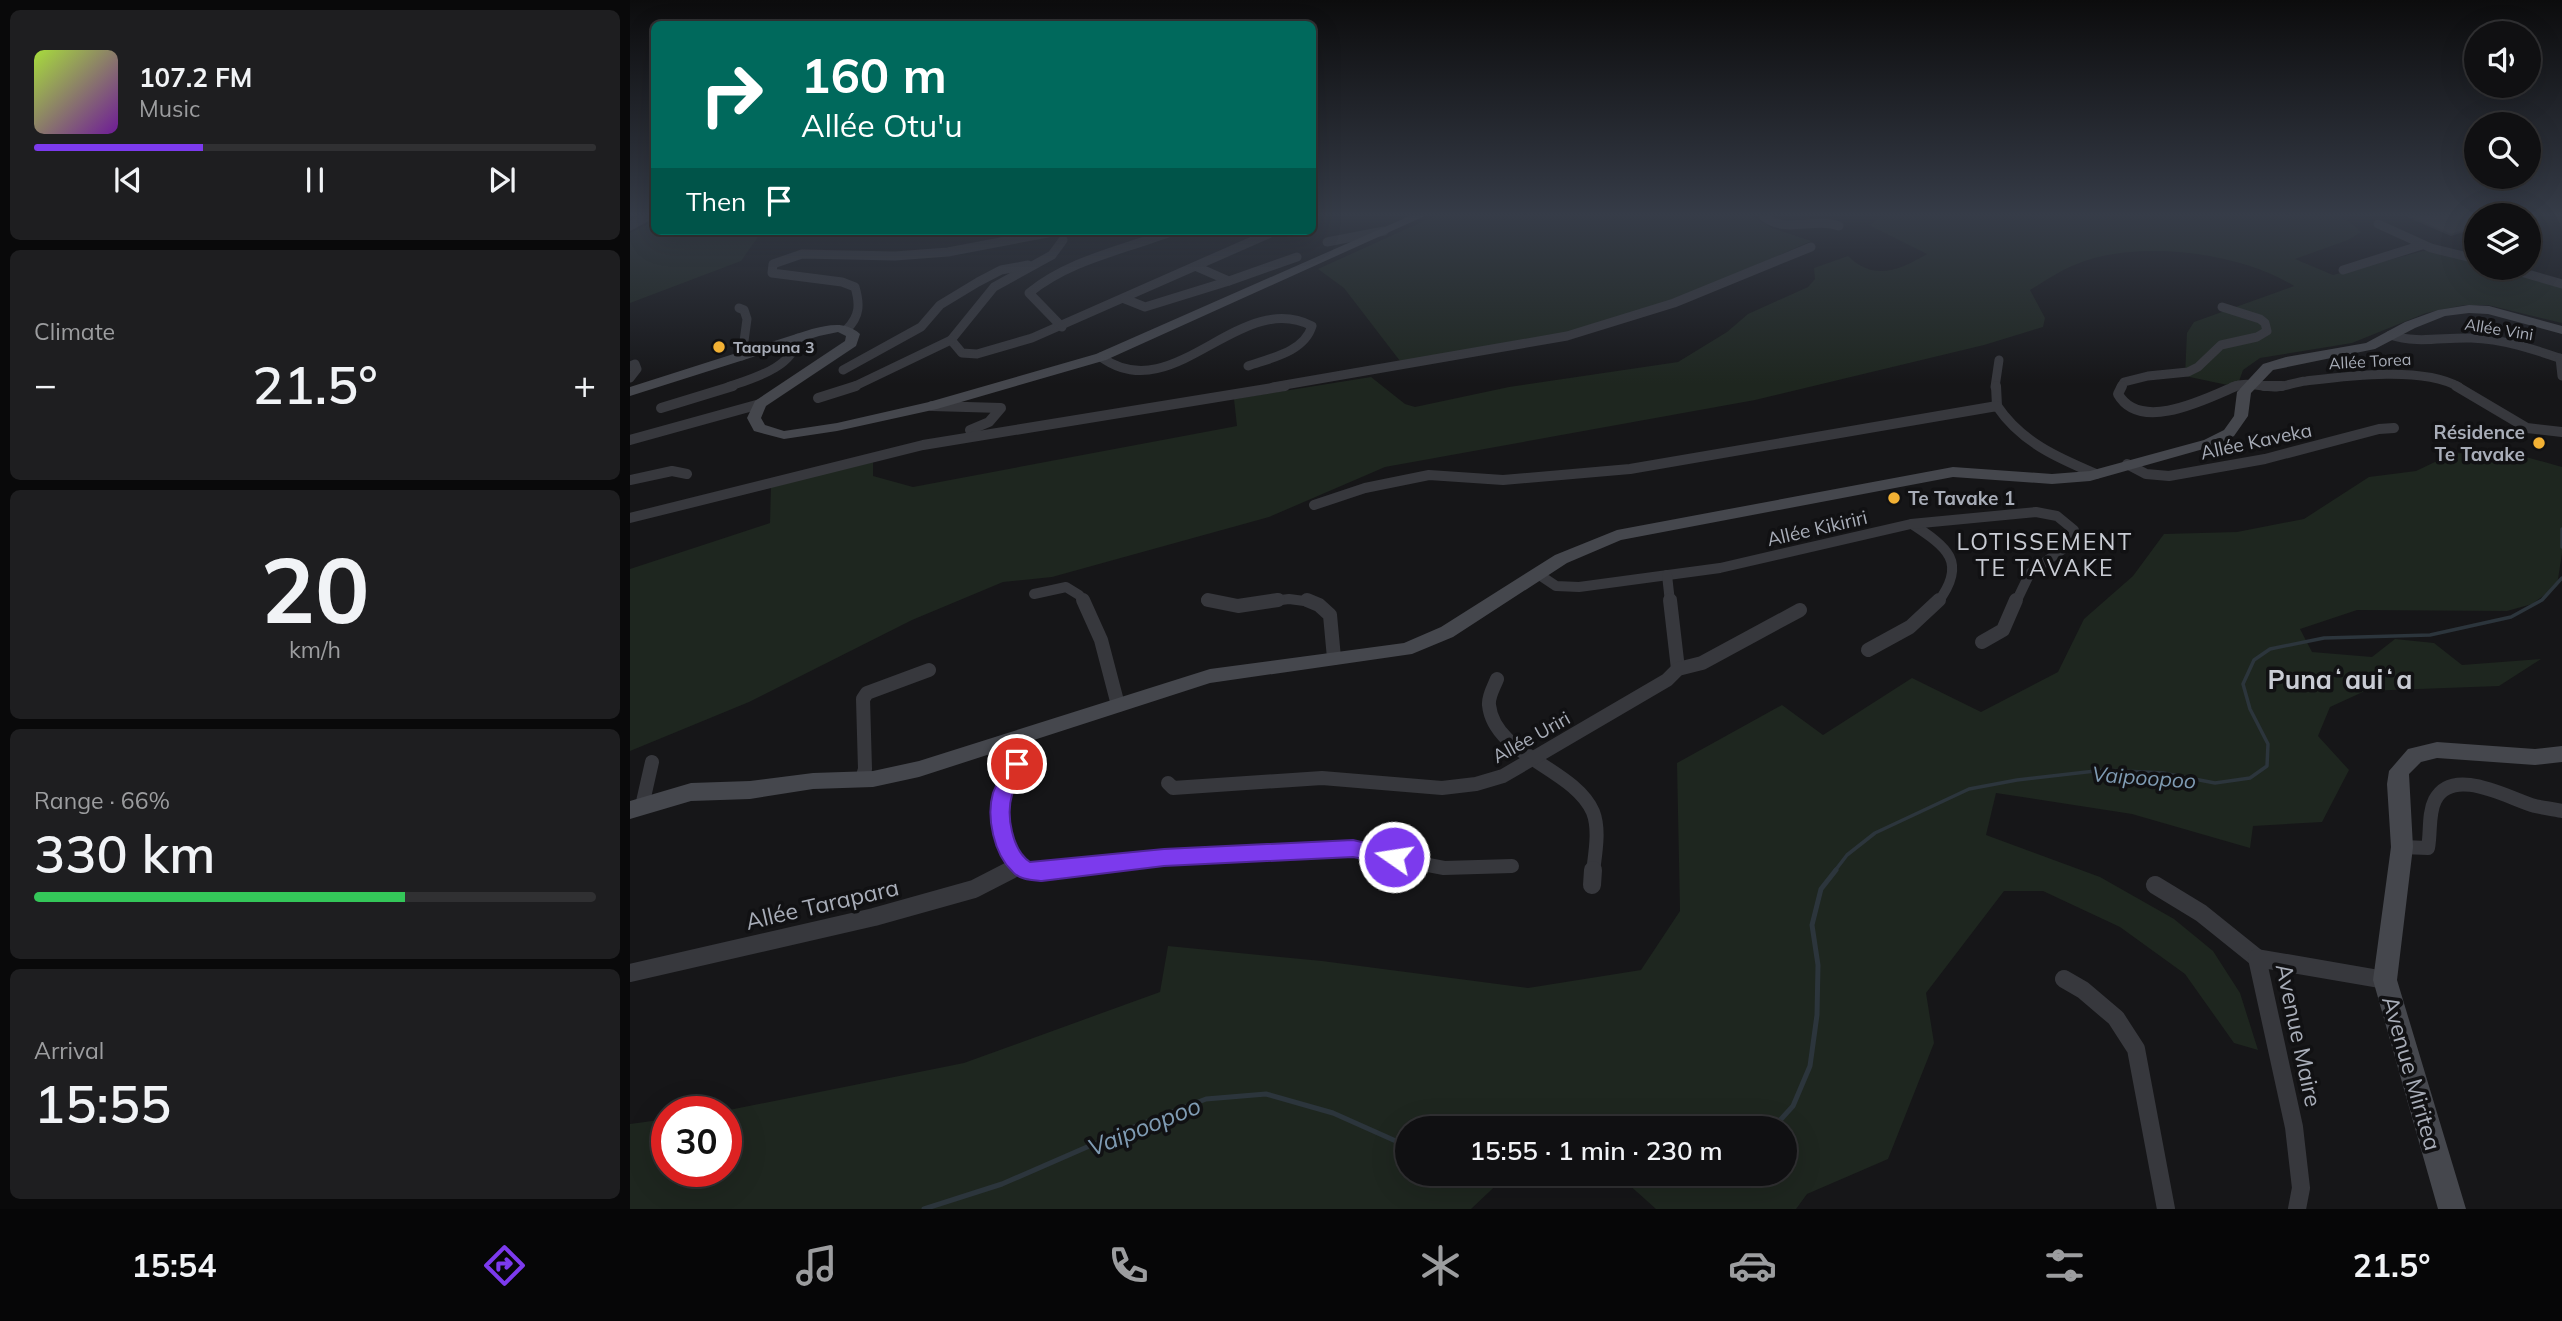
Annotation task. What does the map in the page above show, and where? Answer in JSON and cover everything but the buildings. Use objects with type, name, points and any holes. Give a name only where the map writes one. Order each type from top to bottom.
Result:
[{"type":"main road","points":[[630,392],[825,330],[847,330],[854,336],[847,346],[760,404],[754,418],[759,428],[784,435],[838,427],[932,406],[1101,357],[1293,271]]},
{"type":"main road","points":[[636,808],[691,792],[750,790],[813,781],[862,779],[919,769],[1210,676],[1406,649],[1482,612],[1561,559],[1617,535],[1953,472],[2052,479],[2096,474],[2209,443],[2229,433],[2241,416],[2244,392],[2268,368],[2286,361],[2370,346],[2424,319],[2469,309],[2500,312],[2562,330]]},
{"type":"main road","name":"Avenue Miritea","points":[[2452,1209],[2385,980],[2402,847],[2397,784],[2400,769],[2414,755],[2437,750],[2535,757],[2562,754]]},
{"type":"street","points":[[772,271],[842,282],[855,287],[861,303],[855,322],[847,330]]},
{"type":"street","points":[[843,370],[921,327],[940,305],[1001,271]]},
{"type":"street","points":[[818,398],[845,391],[951,340],[994,288],[1022,271]]},
{"type":"street","points":[[1062,271],[1046,279],[1029,293],[1062,327]]},
{"type":"street","points":[[951,340],[962,353],[977,354],[1014,345],[1062,327],[1187,271]]},
{"type":"street","points":[[1207,271],[1229,281]]},
{"type":"street","points":[[1125,299],[1145,307],[1256,271]]},
{"type":"street","points":[[824,462],[1567,337],[1662,308],[1751,271]]},
{"type":"street","points":[[2541,278],[2562,284]]},
{"type":"street","name":"Allée Torea","points":[[2222,307],[2260,319],[2265,323],[2267,331],[2258,337],[2218,346],[2199,368],[2189,372],[2133,378],[2124,382],[2118,394],[2122,401],[2133,408],[2159,414],[2211,397],[2234,384],[2252,383],[2276,387],[2304,381],[2419,374],[2448,381],[2527,428],[2562,432]]},
{"type":"street","points":[[739,308],[744,310],[747,319],[742,356]]},
{"type":"street","points":[[1101,357],[1116,367],[1152,372],[1271,319],[1297,318],[1312,326],[1311,334],[1304,343],[1248,366]]},
{"type":"street","name":"Allée Vini","points":[[2390,335],[2411,341],[2449,338],[2491,340],[2561,358]]},
{"type":"street","points":[[660,408],[731,385],[782,363],[795,350],[798,338]]},
{"type":"street","points":[[2561,358],[2562,376]]},
{"type":"street","points":[[1999,360],[1995,391],[1997,406],[2015,428],[2036,444],[2096,474]]},
{"type":"street","points":[[630,366],[635,365],[637,369],[630,378]]},
{"type":"street","points":[[630,440],[760,404]]},
{"type":"street","points":[[630,518],[824,462],[976,429],[989,422],[1000,408],[932,406]]},
{"type":"street","points":[[1314,505],[1365,488],[1429,475],[1503,480],[1636,469],[1997,406]]},
{"type":"street","name":"Allée Kaveka","points":[[2127,464],[2146,474],[2169,476],[2260,460],[2379,429],[2394,428]]},
{"type":"street","points":[[630,480],[672,471],[687,474]]},
{"type":"street","name":"Allée Kikiriri","points":[[1538,573],[1556,586],[1575,588],[1720,568],[1912,524],[2036,512],[2057,516],[2074,530],[2076,537],[2073,543],[2030,573],[2021,588],[2013,615],[2003,631],[1995,638],[1982,642]]},
{"type":"street","points":[[1868,650],[1877,642],[1904,631],[1922,619],[1935,605],[1954,574],[1954,564],[1948,552],[1940,543],[1912,524]]},
{"type":"street","points":[[1667,575],[1678,669]]},
{"type":"street","points":[[1034,594],[1063,586],[1074,589],[1078,594],[1096,618],[1118,705]]},
{"type":"street","points":[[1206,600],[1230,608],[1297,599],[1316,603],[1330,615],[1334,658]]},
{"type":"street","name":"Allée Uriri","points":[[1168,783],[1173,788],[1195,788],[1322,778],[1442,788],[1476,784],[1503,776],[1671,678],[1678,669],[1702,663],[1800,610]]},
{"type":"street","points":[[862,779],[865,769],[863,699],[880,685],[929,670]]},
{"type":"street","points":[[1497,679],[1489,701],[1490,714],[1507,738],[1576,788],[1592,809],[1595,842],[1592,885]]},
{"type":"street","points":[[1024,736],[1024,751],[1003,794],[1000,810],[1006,846],[1019,866],[1028,871],[1042,872],[1139,860],[1353,848],[1368,849],[1376,855],[1444,868],[1512,866]]},
{"type":"street","points":[[636,808],[652,762]]},
{"type":"street","points":[[2402,847],[2428,848],[2433,807],[2438,794],[2450,786],[2479,786],[2535,806],[2562,811]]},
{"type":"street","name":"Allée Tarapara","points":[[630,973],[886,914],[974,889],[1019,866]]},
{"type":"street","points":[[2155,885],[2201,913],[2257,958]]},
{"type":"street","name":"Avenue Maire","points":[[2297,1209],[2301,1188],[2294,1127],[2257,958],[2385,980]]},
{"type":"street","points":[[2064,979],[2083,990],[2116,1018],[2136,1049],[2165,1195],[2165,1209]]},
{"type":"shaded area","points":[[630,271],[713,271],[630,303]]},
{"type":"shaded area","points":[[1321,271],[1742,271],[1696,292],[1567,334],[1400,361],[1344,288]]},
{"type":"shaded area","points":[[1814,271],[2061,271],[2030,290],[2045,318],[2043,327],[1984,345],[1755,400],[1385,467],[1269,517],[1052,577],[1003,582],[912,620],[749,702],[630,751],[630,569],[770,523],[771,486],[873,462],[873,476],[913,487],[1237,426],[1234,399],[1371,377],[1405,404],[1415,407],[1509,387],[1678,362],[1727,332],[1748,314],[1808,287],[1815,279]]},
{"type":"shaded area","points":[[2265,271],[2324,271],[2333,275],[2346,271],[2464,271],[2464,280],[2541,280],[2562,286],[2562,323],[2488,305],[2464,305],[2426,313],[2352,343],[2260,358],[2243,370],[2237,387],[2185,376],[2187,333],[2194,322],[2294,286]]},
{"type":"shaded area","points":[[2454,453],[2519,455],[2562,467],[2562,553],[2557,586],[2532,604],[2507,611],[2357,610],[2300,629],[2312,652],[2372,657],[2395,639],[2434,643],[2462,665],[2541,659],[2499,686],[2365,691],[2330,707],[2318,736],[2349,770],[2322,822],[2253,826],[2250,848],[2132,814],[1996,793],[1986,835],[2100,877],[2174,919],[2213,951],[2240,993],[2258,1050],[2234,1043],[2185,974],[2120,927],[2043,891],[2004,891],[1926,993],[1934,1043],[1888,1159],[1807,1194],[1796,1209],[1656,1209],[1630,1186],[1797,1186],[1797,1116],[1395,1116],[1395,1186],[1495,1186],[1471,1209],[630,1209],[630,1124],[651,1121],[651,1187],[742,1187],[742,1107],[964,1063],[1160,992],[1168,946],[1322,961],[1528,988],[1641,970],[1680,911],[1677,763],[1782,705],[1823,735],[1912,678],[1981,712],[2058,672],[2084,619],[2133,576],[2164,534],[2237,532],[2304,519],[2369,477],[2416,471]]},
{"type":"waterway","name":"Vaipoopoo","points":[[2562,529],[2562,547]]},
{"type":"waterway","name":"Vaipoopoo","points":[[1834,872],[1847,855],[1875,833],[1969,789],[2017,780],[2104,770],[2163,773],[2215,783],[2250,778],[2267,766],[2268,744],[2250,709],[2243,684],[2254,660],[2270,649],[2324,638],[2430,635],[2511,617],[2542,600],[2562,578]]},
{"type":"waterway","name":"Vaipoopoo","points":[[1784,1116],[1793,1106],[1810,1066],[1817,1015],[1818,965],[1812,925],[1821,889],[1836,870]]},
{"type":"waterway","name":"Vaipoopoo","points":[[924,1209],[1002,1184],[1126,1130],[1206,1099],[1266,1094],[1333,1113],[1395,1141]]},
{"type":"place","name":"Taapuna 3","points":[[719,347]]},
{"type":"place","name":"Résidence Te Tavake","points":[[2539,443]]},
{"type":"place","name":"Te Tavake 1","points":[[1894,498]]},
{"type":"district","name":"LOTISSEMENT TE TAVAKE","points":[[2045,554]]},
{"type":"district","name":"Punaʻauiʻa","points":[[2340,679]]},
{"type":"route","points":[[1017,764],[1003,794],[1000,810],[1006,846],[1019,866],[1028,871],[1042,872],[1164,858],[1353,848],[1368,849],[1376,855],[1394,857]]}]
